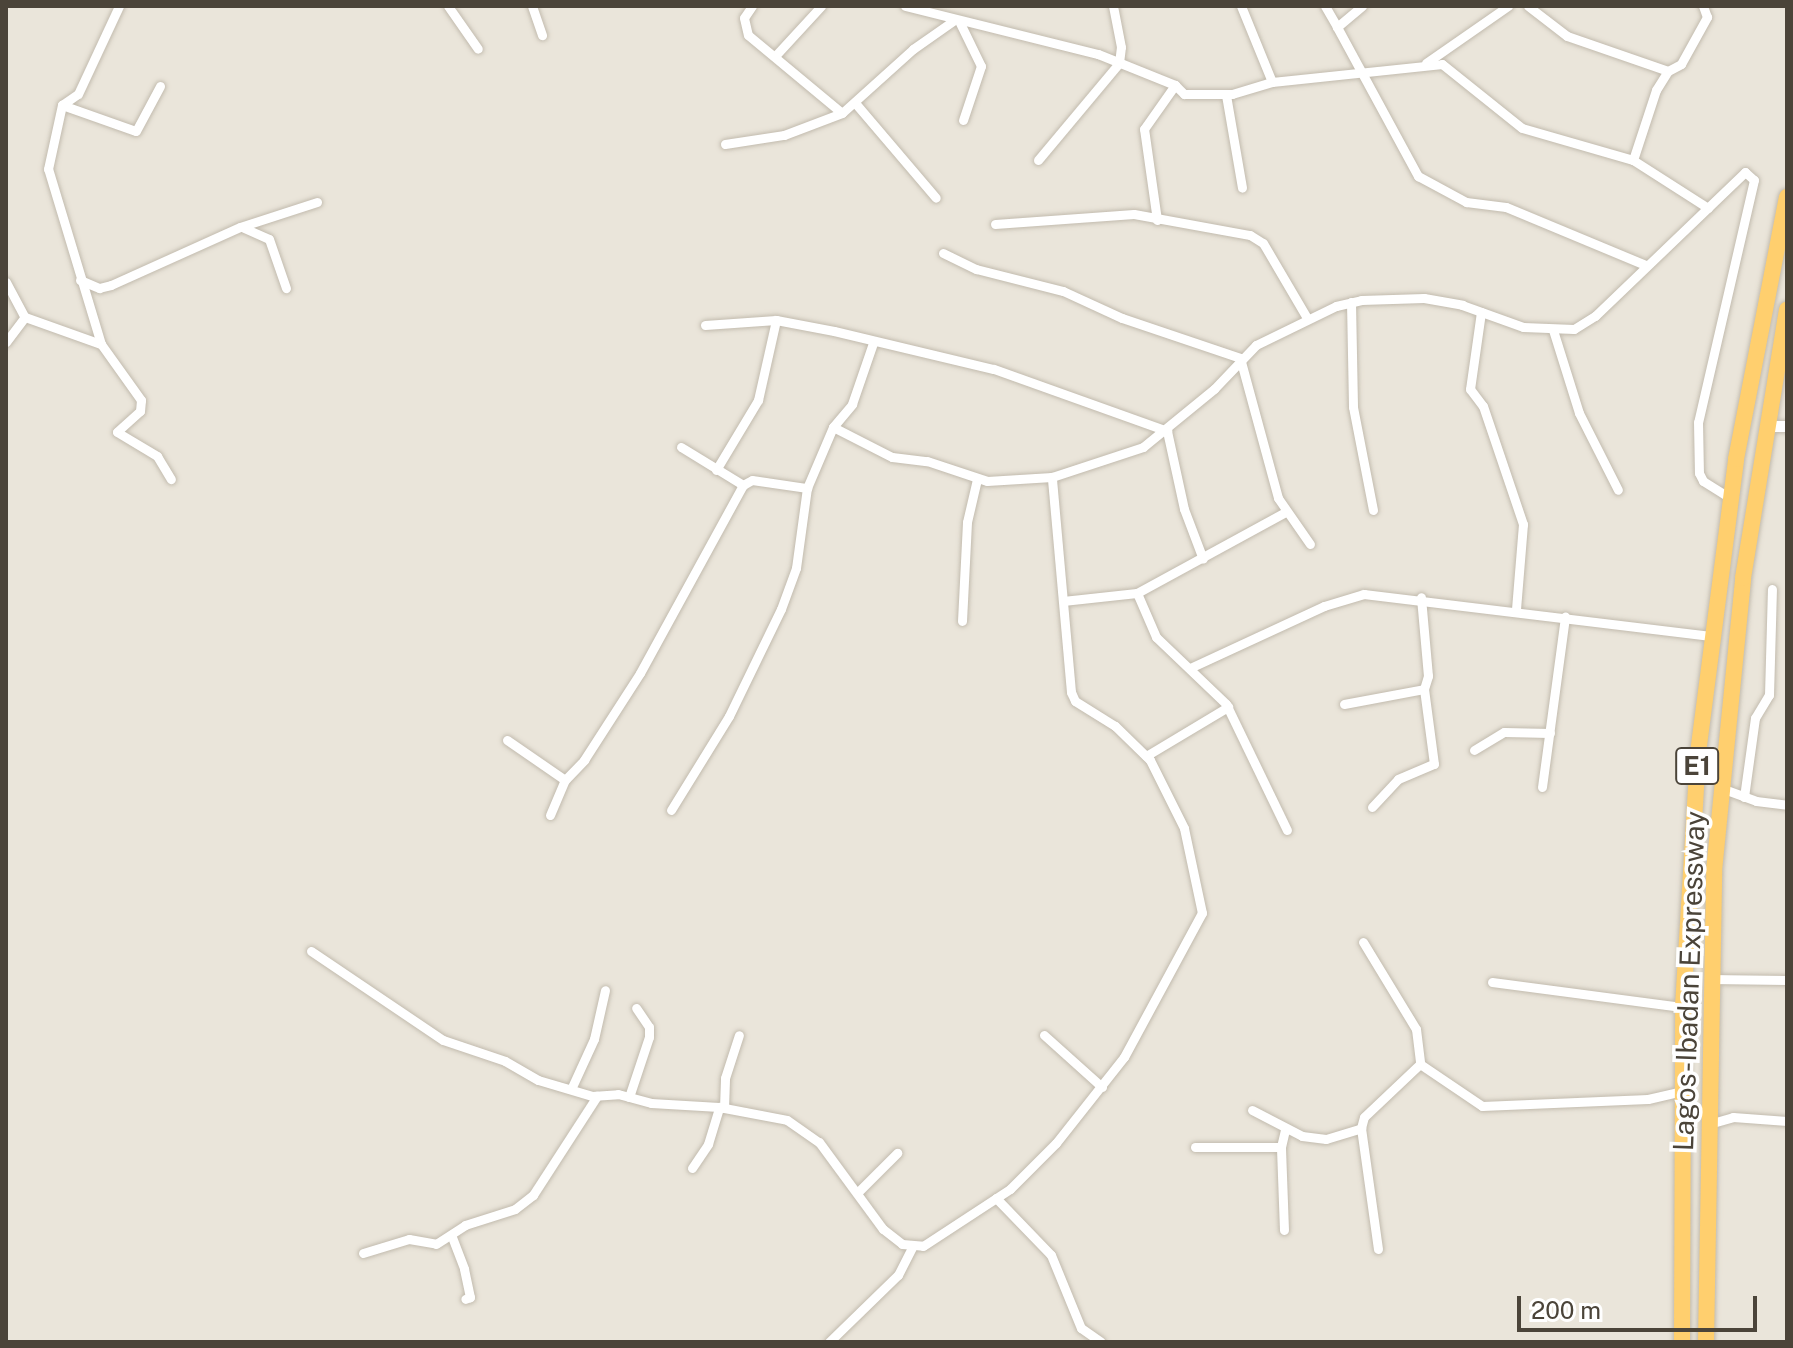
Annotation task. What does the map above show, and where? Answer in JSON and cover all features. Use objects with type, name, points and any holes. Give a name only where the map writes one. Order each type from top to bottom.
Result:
[{"type":"highway","name":"Lagos-Ibadan Expressway","points":[[1682,1342],[1683,1007],[1710,636],[1730,498],[1787,197]]},
{"type":"highway","name":"Lagos-Ibadan Expressway","points":[[1706,1342],[1709,979],[1721,788],[1738,620],[1787,310]]},
{"type":"street","points":[[119,6],[78,94],[62,105],[48,169],[101,344],[141,400],[140,411],[117,432],[157,456],[171,479]]},
{"type":"street","points":[[448,6],[478,49]]},
{"type":"street","points":[[532,6],[542,35]]},
{"type":"street","points":[[752,6],[743,27],[842,113]]},
{"type":"street","points":[[776,55],[821,6]]},
{"type":"street","points":[[905,6],[1119,63],[1175,85],[1184,94],[1226,95],[1272,82],[1360,75],[1426,63],[1450,66],[1503,118],[1522,128],[1633,160],[1708,208]]},
{"type":"street","points":[[1038,160],[1119,63],[1121,47],[1113,6]]},
{"type":"street","points":[[1241,6],[1272,82]]},
{"type":"street","points":[[1325,6],[1360,75],[1418,176],[1466,202],[1506,207],[1645,265]]},
{"type":"street","points":[[1337,27],[1362,6]]},
{"type":"street","points":[[1426,63],[1508,6]]},
{"type":"street","points":[[1528,6],[1567,36],[1668,71]]},
{"type":"street","points":[[1703,6],[1707,17]]},
{"type":"street","points":[[1633,160],[1656,90],[1668,71],[1681,64],[1707,17],[1717,6]]},
{"type":"street","points":[[725,144],[784,135],[842,113],[856,104],[913,49],[956,22]]},
{"type":"street","points":[[956,22],[981,66],[963,120]]},
{"type":"street","points":[[1157,220],[1144,129],[1175,85]]},
{"type":"street","points":[[62,105],[136,131],[160,86]]},
{"type":"street","points":[[1226,95],[1242,188]]},
{"type":"street","points":[[856,104],[936,198]]},
{"type":"street","points":[[833,427],[892,457],[927,461],[977,479],[1007,482],[1052,477],[1143,447],[1167,431],[1240,358],[1272,334],[1351,302],[1424,298],[1481,312],[1523,327],[1553,330],[1587,323],[1708,208],[1737,175],[1751,175],[1732,284],[1698,422],[1699,473],[1703,481],[1730,498]]},
{"type":"street","points":[[80,280],[99,288],[111,285],[240,227],[317,202]]},
{"type":"street","points":[[995,224],[1111,214],[1259,238],[1307,318]]},
{"type":"street","points":[[240,227],[269,239],[286,288]]},
{"type":"street","points":[[943,253],[976,269],[1063,291],[1122,318],[1240,358]]},
{"type":"street","points":[[6,282],[25,317],[101,344]]},
{"type":"street","points":[[1351,302],[1353,407],[1373,510]]},
{"type":"street","points":[[1481,312],[1470,389],[1483,406],[1523,524],[1516,609]]},
{"type":"street","points":[[6,342],[25,317]]},
{"type":"street","points":[[705,325],[776,320],[994,369],[1167,431]]},
{"type":"street","points":[[716,470],[758,400],[776,320]]},
{"type":"street","points":[[1553,330],[1579,413],[1618,490]]},
{"type":"street","points":[[671,810],[729,716],[781,609],[796,568],[807,488],[833,427],[852,404],[873,343]]},
{"type":"street","points":[[1240,358],[1284,513],[1310,544]]},
{"type":"street","points":[[1767,426],[1787,426]]},
{"type":"street","points":[[1167,431],[1184,509],[1203,559]]},
{"type":"street","points":[[681,447],[743,485]]},
{"type":"street","points":[[311,951],[443,1040],[505,1061],[538,1080],[597,1096],[721,1108],[805,1129],[883,1229],[912,1248],[923,1246],[996,1198],[1056,1143],[1124,1057],[1202,913],[1184,828],[1146,756],[1115,726],[1075,701],[1052,477]]},
{"type":"street","points":[[962,621],[967,522],[977,479]]},
{"type":"street","points":[[550,815],[565,780],[584,760],[640,673],[743,485],[752,480],[807,488]]},
{"type":"street","points":[[1063,601],[1137,593],[1284,513]]},
{"type":"street","points":[[1744,797],[1755,718],[1769,695],[1772,589]]},
{"type":"street","points":[[1137,593],[1156,637],[1176,661],[1190,668],[1228,707],[1287,830]]},
{"type":"street","points":[[1190,668],[1346,597],[1421,597],[1710,636]]},
{"type":"street","points":[[1372,807],[1398,779],[1434,764],[1424,689],[1428,676],[1421,597]]},
{"type":"street","points":[[1542,787],[1565,617]]},
{"type":"street","points":[[1344,704],[1424,689]]},
{"type":"street","points":[[1146,756],[1228,707]]},
{"type":"street","points":[[1474,750],[1504,732],[1550,733]]},
{"type":"street","points":[[507,740],[565,780]]},
{"type":"street","points":[[1721,788],[1744,797],[1787,805]]},
{"type":"street","points":[[1363,942],[1416,1029],[1420,1064],[1482,1106],[1648,1099],[1683,1091]]},
{"type":"street","points":[[1709,979],[1787,980]]},
{"type":"street","points":[[1492,982],[1683,1007]]},
{"type":"street","points":[[572,1087],[594,1039],[605,990]]},
{"type":"street","points":[[629,1097],[649,1037],[644,1017],[636,1008]]},
{"type":"street","points":[[692,1168],[708,1144],[721,1108],[725,1078],[739,1035]]},
{"type":"street","points":[[1044,1035],[1102,1087]]},
{"type":"street","points":[[1378,1249],[1361,1128],[1364,1117],[1420,1064]]},
{"type":"street","points":[[363,1253],[409,1239],[436,1244],[452,1237],[465,1225],[515,1209],[533,1195],[597,1096]]},
{"type":"street","points":[[1252,1110],[1285,1129],[1326,1139],[1361,1128]]},
{"type":"street","points":[[1709,1124],[1733,1117],[1787,1121]]},
{"type":"street","points":[[1284,1230],[1281,1147],[1285,1129]]},
{"type":"street","points":[[1195,1147],[1281,1147]]},
{"type":"street","points":[[857,1193],[897,1153]]},
{"type":"street","points":[[996,1198],[1051,1255],[1081,1328],[1101,1342]]},
{"type":"street","points":[[452,1237],[470,1297],[465,1299]]},
{"type":"street","points":[[829,1342],[898,1275],[912,1248]]},
{"type":"shaded area","points":[[6,6],[1787,6],[1787,1342],[6,1342]]}]
